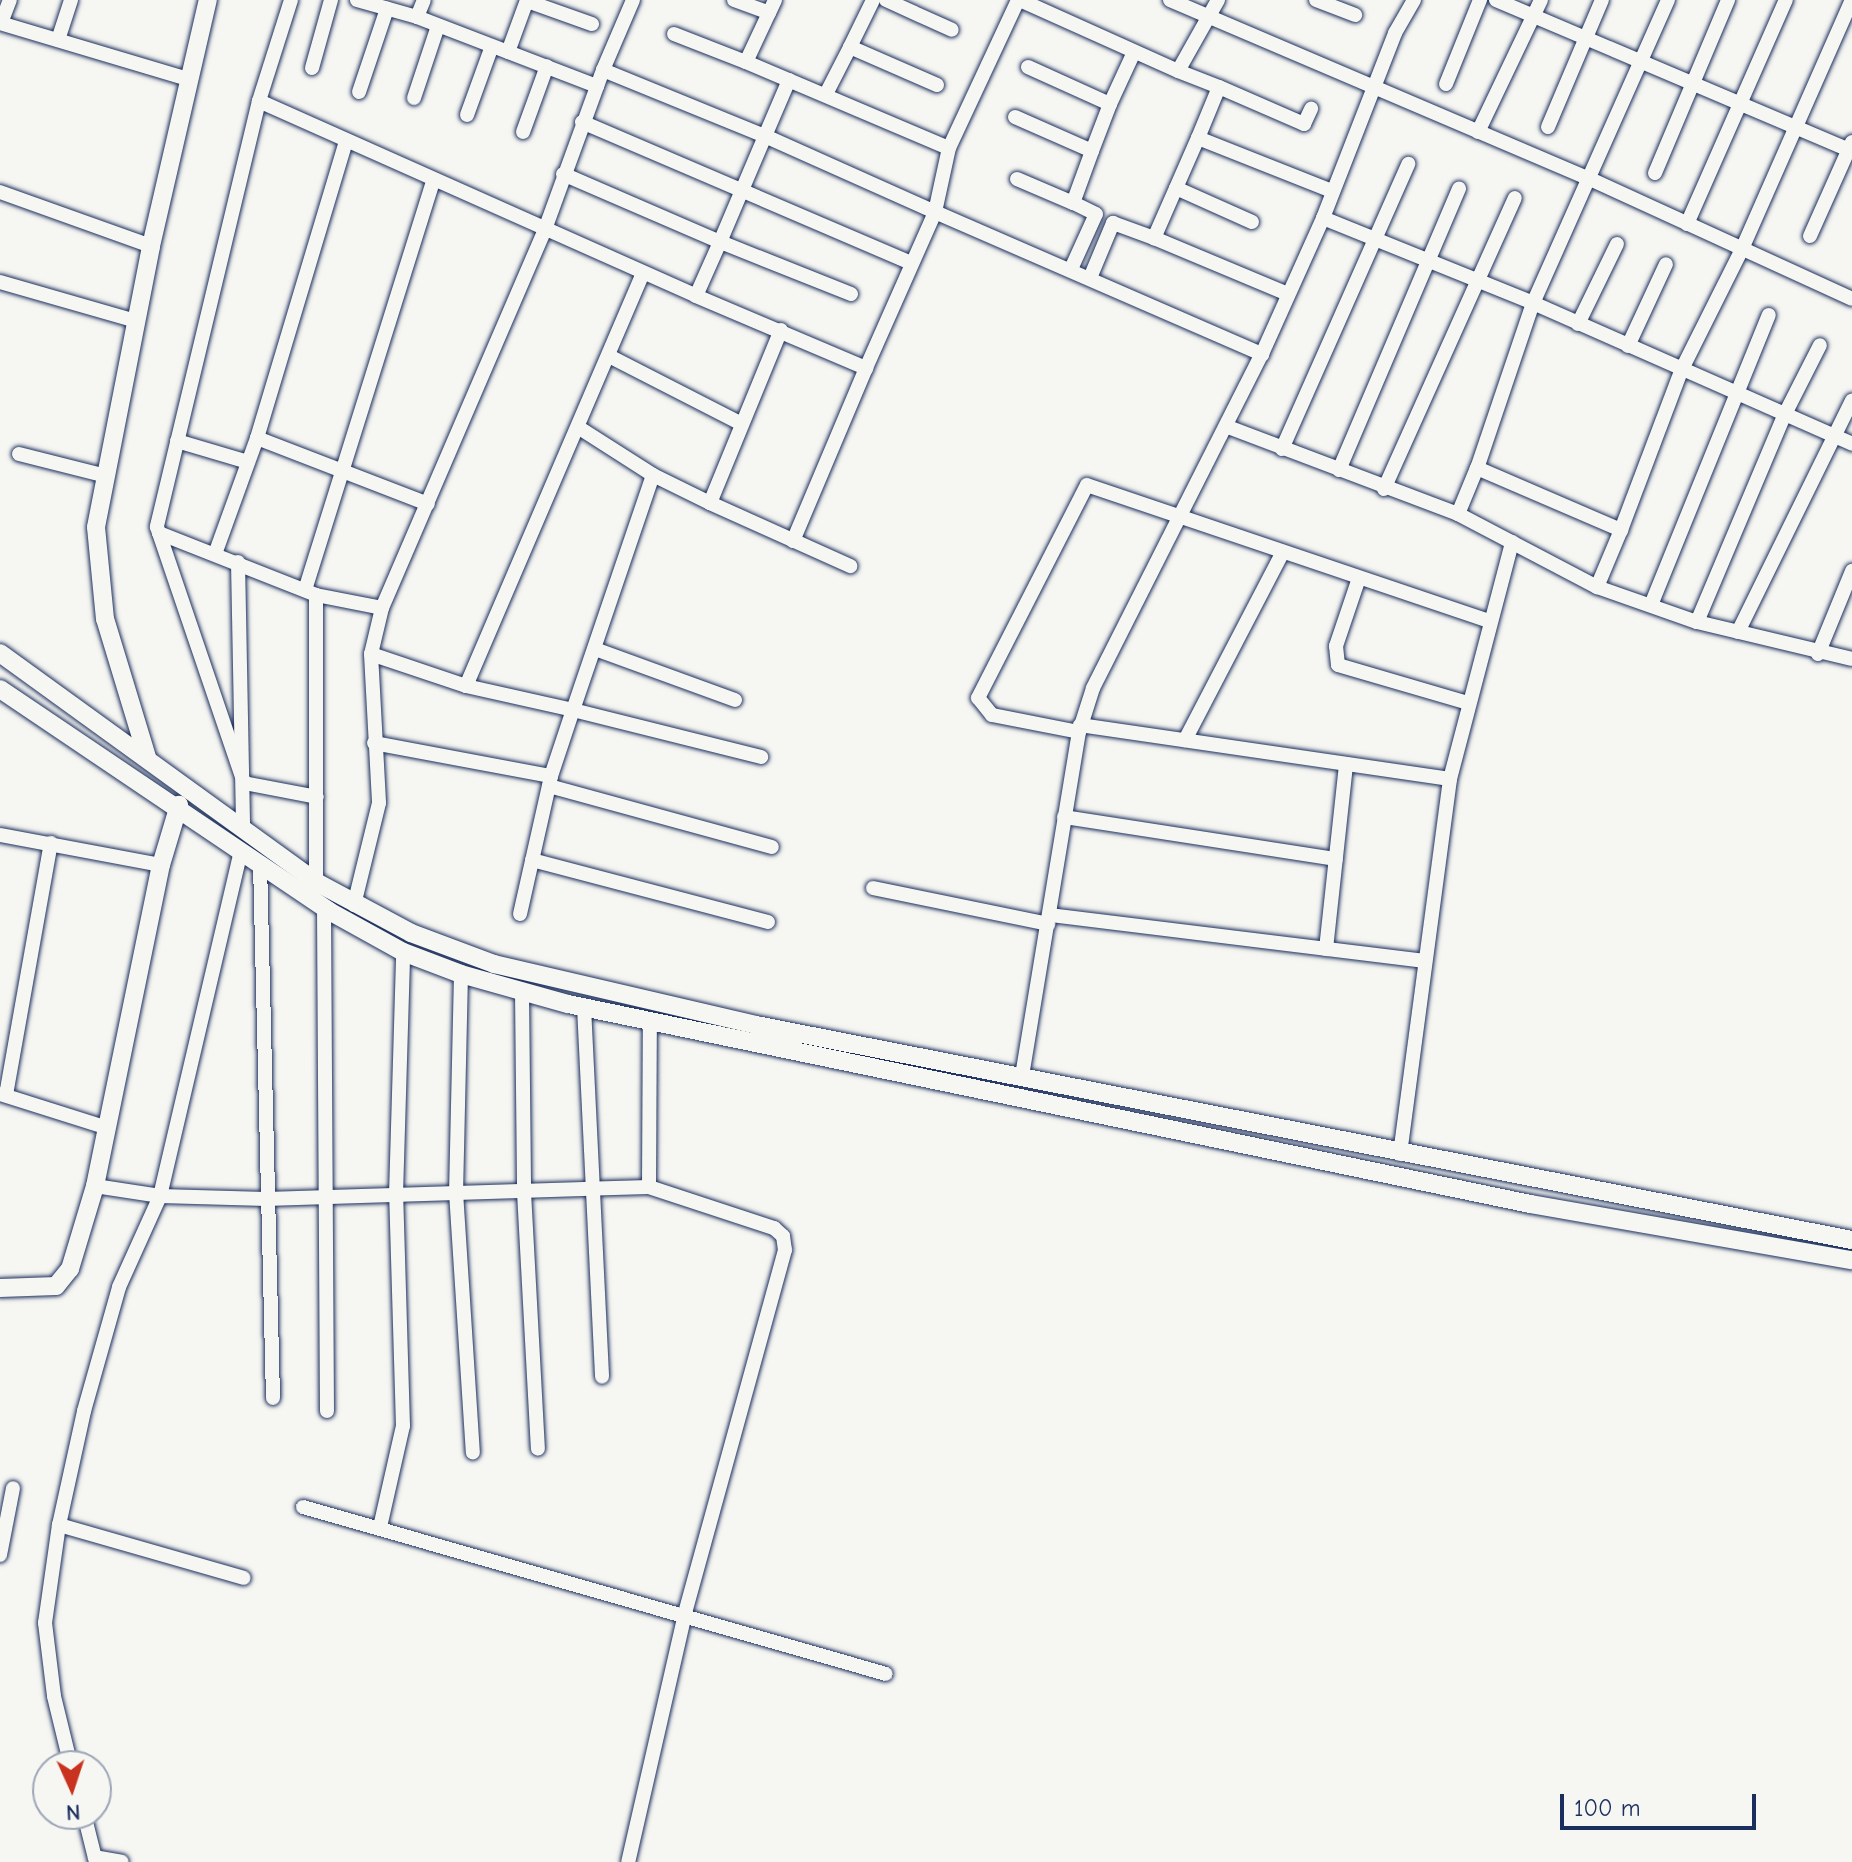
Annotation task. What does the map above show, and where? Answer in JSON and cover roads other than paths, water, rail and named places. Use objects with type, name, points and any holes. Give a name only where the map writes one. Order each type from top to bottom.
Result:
[{"type":"street","points":[[10,0],[0,23],[188,79]]},
{"type":"street","points":[[58,40],[71,0]]},
{"type":"street","points":[[147,757],[125,689],[97,579],[96,527],[151,246],[208,0]]},
{"type":"street","points":[[244,783],[159,533],[177,441],[259,101],[291,0]]},
{"type":"street","points":[[312,68],[331,0]]},
{"type":"street","points":[[357,0],[417,17],[597,86]]},
{"type":"street","points":[[417,17],[424,0]]},
{"type":"street","points":[[508,52],[527,0],[592,24]]},
{"type":"street","points":[[354,905],[379,803],[371,654],[382,608],[544,232],[582,122],[633,0]]},
{"type":"street","points":[[734,0],[772,7],[746,62]]},
{"type":"street","points":[[826,94],[873,0]]},
{"type":"street","points":[[886,0],[952,30]]},
{"type":"street","points":[[793,541],[935,212],[949,148],[1019,0],[1304,124],[1311,109]]},
{"type":"street","points":[[1170,0],[1588,178],[1852,299]]},
{"type":"street","points":[[1178,71],[1218,0]]},
{"type":"street","points":[[1316,0],[1355,15]]},
{"type":"street","points":[[1022,1076],[1080,728],[1093,688],[1228,427],[1323,218],[1373,85],[1414,0]]},
{"type":"street","points":[[1446,84],[1480,0]]},
{"type":"street","points":[[1496,0],[1538,7],[1587,35],[1851,148],[1810,236]]},
{"type":"street","points":[[1548,127],[1602,0]]},
{"type":"street","points":[[1458,514],[1477,468],[1533,303],[1668,0]]},
{"type":"street","points":[[1655,173],[1728,0]]},
{"type":"street","points":[[1687,224],[1786,0]]},
{"type":"street","points":[[1597,587],[1681,371],[1742,249],[1852,0]]},
{"type":"street","points":[[1478,132],[1538,7]]},
{"type":"street","points":[[359,92],[387,9]]},
{"type":"street","points":[[414,98],[438,26]]},
{"type":"street","points":[[674,34],[826,94],[949,148]]},
{"type":"street","points":[[467,115],[492,46]]},
{"type":"street","points":[[850,47],[937,85]]},
{"type":"street","points":[[1073,203],[1110,104],[1134,52]]},
{"type":"street","points":[[523,132],[547,66]]},
{"type":"street","points":[[1028,67],[1110,104]]},
{"type":"street","points":[[603,70],[765,136],[1262,354]]},
{"type":"street","points":[[696,296],[789,80]]},
{"type":"street","points":[[1154,238],[1219,87]]},
{"type":"street","points":[[259,101],[544,232],[866,368]]},
{"type":"street","points":[[1015,117],[1092,151]]},
{"type":"street","points":[[582,122],[911,263]]},
{"type":"street","points":[[1198,138],[1332,191]]},
{"type":"street","points":[[215,554],[257,438],[346,141]]},
{"type":"street","points":[[1282,449],[1408,164]]},
{"type":"street","points":[[563,174],[851,294]]},
{"type":"street","points":[[1017,179],[1096,214],[1071,269]]},
{"type":"street","points":[[316,882],[317,797],[310,592],[341,470],[377,374],[433,181]]},
{"type":"street","points":[[1176,188],[1252,222]]},
{"type":"street","points":[[1339,470],[1459,188]]},
{"type":"street","points":[[0,192],[151,246]]},
{"type":"street","points":[[1384,489],[1515,198]]},
{"type":"street","points":[[1323,218],[1533,303],[1852,444]]},
{"type":"street","points":[[1090,278],[1113,223],[1288,294]]},
{"type":"street","points":[[1578,324],[1617,244]]},
{"type":"street","points":[[1628,346],[1666,264]]},
{"type":"street","points":[[466,686],[643,274]]},
{"type":"street","points":[[0,282],[136,321]]},
{"type":"street","points":[[1651,605],[1769,315]]},
{"type":"street","points":[[710,503],[740,423],[781,330]]},
{"type":"street","points":[[1697,622],[1785,414],[1820,345]]},
{"type":"street","points":[[609,356],[740,423]]},
{"type":"street","points":[[1738,632],[1852,400]]},
{"type":"street","points":[[578,427],[653,475],[850,566]]},
{"type":"street","points":[[1228,427],[1384,489],[1458,514],[1597,587],[1697,622],[1818,654],[1852,659]]},
{"type":"street","points":[[257,438],[428,504]]},
{"type":"street","points":[[177,441],[248,462]]},
{"type":"street","points":[[19,454],[106,476]]},
{"type":"street","points":[[1477,468],[1621,530]]},
{"type":"street","points":[[520,914],[550,781],[653,475]]},
{"type":"street","points":[[1450,779],[992,715],[983,709],[979,694],[1084,486],[1489,621]]},
{"type":"street","points":[[159,533],[310,592],[382,608]]},
{"type":"street","points":[[1400,1154],[1450,779],[1512,542]]},
{"type":"street","points":[[1185,740],[1283,552]]},
{"type":"street","points":[[238,562],[243,829]]},
{"type":"street","points":[[1818,654],[1852,571]]},
{"type":"street","points":[[1359,578],[1336,646],[1338,665],[1468,703]]},
{"type":"street","points":[[595,649],[735,700]]},
{"type":"street","points":[[0,653],[316,882],[354,905],[494,964],[650,1003],[1400,1154],[1852,1240]]},
{"type":"street","points":[[371,654],[466,686],[761,757]]},
{"type":"street","points":[[0,689],[179,805],[324,908],[403,952],[461,974],[584,1007],[1530,1204],[1852,1260]]},
{"type":"street","points":[[96,721],[116,712],[125,689]]},
{"type":"street","points":[[374,743],[550,781],[772,847]]},
{"type":"street","points":[[1326,949],[1346,764]]},
{"type":"street","points":[[244,783],[317,797]]},
{"type":"street","points":[[0,1288],[46,1288],[62,1282],[95,1186],[161,865],[179,805],[188,787]]},
{"type":"street","points":[[1064,817],[1336,859]]},
{"type":"street","points":[[0,835],[161,865]]},
{"type":"street","points":[[51,843],[3,1095],[108,1128]]},
{"type":"street","points":[[67,1750],[54,1696],[45,1623],[59,1525],[84,1411],[119,1287],[160,1196],[241,851]]},
{"type":"street","points":[[532,860],[768,922]]},
{"type":"street","points":[[260,863],[273,1398]]},
{"type":"street","points":[[873,888],[1049,919],[1424,961]]},
{"type":"street","points":[[324,908],[329,1196],[327,1411]]},
{"type":"street","points":[[380,1527],[403,1426],[396,1195],[403,952]]},
{"type":"street","points":[[461,974],[456,1192],[473,1452]]},
{"type":"street","points":[[522,992],[524,1192],[538,1449]]},
{"type":"street","points":[[584,1007],[602,1377]]},
{"type":"street","points":[[649,1187],[650,1020]]},
{"type":"street","points":[[95,1186],[160,1196],[266,1199],[649,1187],[774,1228],[785,1243],[685,1614],[628,1862]]},
{"type":"street","points":[[0,1555],[13,1488]]},
{"type":"street","points":[[303,1507],[886,1674]]},
{"type":"street","points":[[59,1525],[244,1578]]},
{"type":"street","points":[[88,1830],[96,1859],[122,1862]]}]
